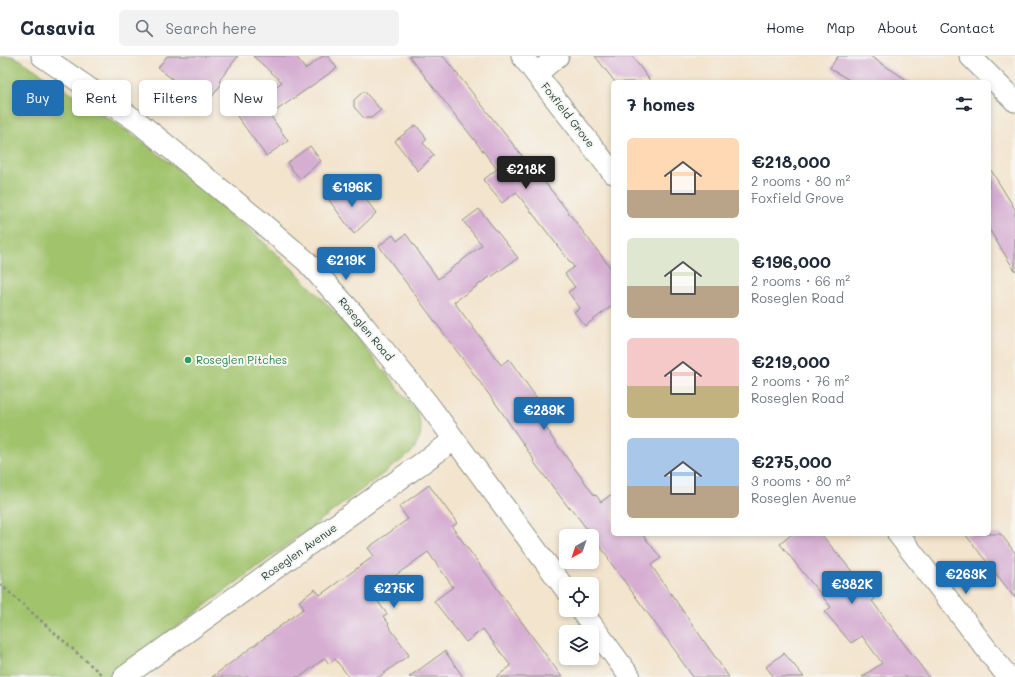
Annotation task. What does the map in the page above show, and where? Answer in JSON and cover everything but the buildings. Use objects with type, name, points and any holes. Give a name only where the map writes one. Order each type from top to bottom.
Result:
[{"type":"street","name":"Roseglen Road","points":[[42,56],[138,122],[306,261],[360,321],[428,404],[559,581]]},
{"type":"street","name":"Foxfield Grove","points":[[522,56],[611,171]]},
{"type":"street","points":[[536,74],[558,56]]},
{"type":"street","points":[[970,56],[1015,101]]},
{"type":"street","name":"Roseglen Avenue","points":[[124,677],[147,670],[454,440]]},
{"type":"street","points":[[900,536],[1008,677]]},
{"type":"street","points":[[586,617],[630,677]]},
{"type":"path","points":[[0,584],[104,677]]},
{"type":"green space","name":"Roseglen Pitches","points":[[11,56],[19,59],[51,80],[12,80],[12,116],[64,116],[64,89],[72,94],[72,116],[105,116],[135,136],[187,176],[237,218],[296,272],[345,323],[416,410],[421,428],[418,442],[411,453],[109,677],[0,677],[0,57]]},
{"type":"place","name":"Roseglen Pitches","points":[[188,360]]}]
